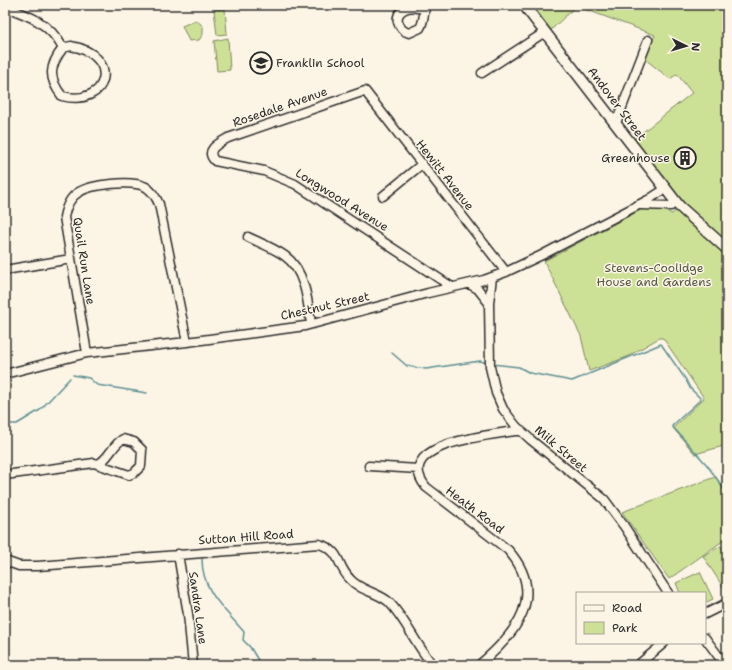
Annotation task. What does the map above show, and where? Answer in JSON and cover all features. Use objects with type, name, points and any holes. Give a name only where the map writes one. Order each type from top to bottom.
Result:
[{"type":"main road","name":"Andover Street","points":[[524,5],[616,123],[665,189],[701,227],[727,249]]},
{"type":"street","points":[[5,7],[23,13],[40,22],[54,32],[63,48]]},
{"type":"street","points":[[482,73],[545,32]]},
{"type":"street","points":[[616,123],[648,40]]},
{"type":"street","points":[[71,46],[83,48],[92,53],[101,63],[104,71],[103,81],[97,90],[87,97],[76,99],[62,96],[52,81],[52,68],[56,57],[63,48],[71,46]]},
{"type":"street","name":"Rosedale Avenue","points":[[211,156],[211,150],[228,138],[365,91]]},
{"type":"street","name":"Hewitt Avenue","points":[[365,91],[506,272]]},
{"type":"street","points":[[606,111],[619,110],[625,102]]},
{"type":"street","name":"Longwood Avenue","points":[[211,156],[218,162],[264,171],[295,184],[452,287]]},
{"type":"street","points":[[383,196],[422,164]]},
{"type":"street","name":"Quail Run Lane","points":[[87,353],[64,217],[66,206],[73,197],[87,188],[100,186],[131,183],[147,188],[156,197],[159,204],[187,342]]},
{"type":"street","name":"Chestnut Street","points":[[5,374],[87,353],[187,342],[311,324],[452,287],[469,284],[506,272],[665,189]]},
{"type":"street","name":"Chestnut Street","points":[[634,206],[647,204],[671,206],[676,202]]},
{"type":"street","points":[[248,237],[284,255],[294,264],[302,280],[311,324]]},
{"type":"street","points":[[5,270],[71,259]]},
{"type":"street","name":"Milk Street","points":[[492,277],[489,364],[500,402],[520,430],[604,500],[624,526],[667,592]]},
{"type":"street","points":[[469,284],[478,289],[490,304]]},
{"type":"street","points":[[369,466],[418,469],[426,454],[443,445],[520,430]]},
{"type":"street","points":[[5,475],[98,464],[124,474],[134,474],[141,466],[143,456],[142,450],[134,442],[124,439],[117,443],[98,464]]},
{"type":"street","name":"Heath Road","points":[[418,469],[419,476],[426,487],[508,550],[517,560],[524,577],[525,597],[522,618],[509,638],[479,665]]},
{"type":"street","name":"Sutton Hill Road","points":[[5,561],[20,566],[38,566],[178,554],[245,551],[308,544],[324,546],[335,552],[344,572],[352,582],[388,601],[433,665]]},
{"type":"street","name":"Sandra Lane","points":[[178,554],[188,614],[193,665]]},
{"type":"street","points":[[706,614],[727,603]]},
{"type":"street","points":[[706,639],[725,665]]},
{"type":"street","points":[[638,665],[663,644]]},
{"type":"green space","name":"Stevens-Coolidge House and Gardens","points":[[532,5],[727,5],[727,329],[724,331],[727,338],[727,445],[695,454],[673,428],[704,398],[663,338],[659,338],[627,357],[589,371],[581,336],[544,261],[646,207],[657,207],[672,214],[684,203],[634,139],[692,93],[677,74],[670,79],[645,59],[655,35],[576,6],[551,30]]},
{"type":"green space","points":[[225,9],[227,34],[217,35],[214,10]]},
{"type":"green space","points":[[196,20],[203,26],[203,34],[199,40],[189,41],[182,26]]},
{"type":"green space","points":[[228,38],[230,70],[217,71],[214,41]]},
{"type":"green space","points":[[715,477],[724,491],[726,498],[727,538],[669,579],[622,512]]},
{"type":"green space","points":[[721,546],[724,554],[723,561],[727,568],[727,585],[723,587],[703,556]]},
{"type":"green space","points":[[700,572],[713,599],[706,602],[706,592],[680,592],[676,583]]},
{"type":"waterway","points":[[492,364],[519,367],[530,373],[572,381],[661,344],[690,388],[701,399],[672,426],[707,465],[727,493]]},
{"type":"waterway","points":[[392,353],[407,366],[426,369],[480,361],[487,363]]},
{"type":"waterway","points":[[73,375],[89,378],[97,385],[147,393]]},
{"type":"waterway","points":[[5,424],[17,424],[40,410],[70,378]]},
{"type":"waterway","points":[[202,559],[203,571],[210,591],[244,632],[243,640],[250,647],[261,665]]},
{"type":"place","name":"Franklin School","points":[[261,63]]},
{"type":"place","name":"Greenhouse","points":[[685,158]]}]
